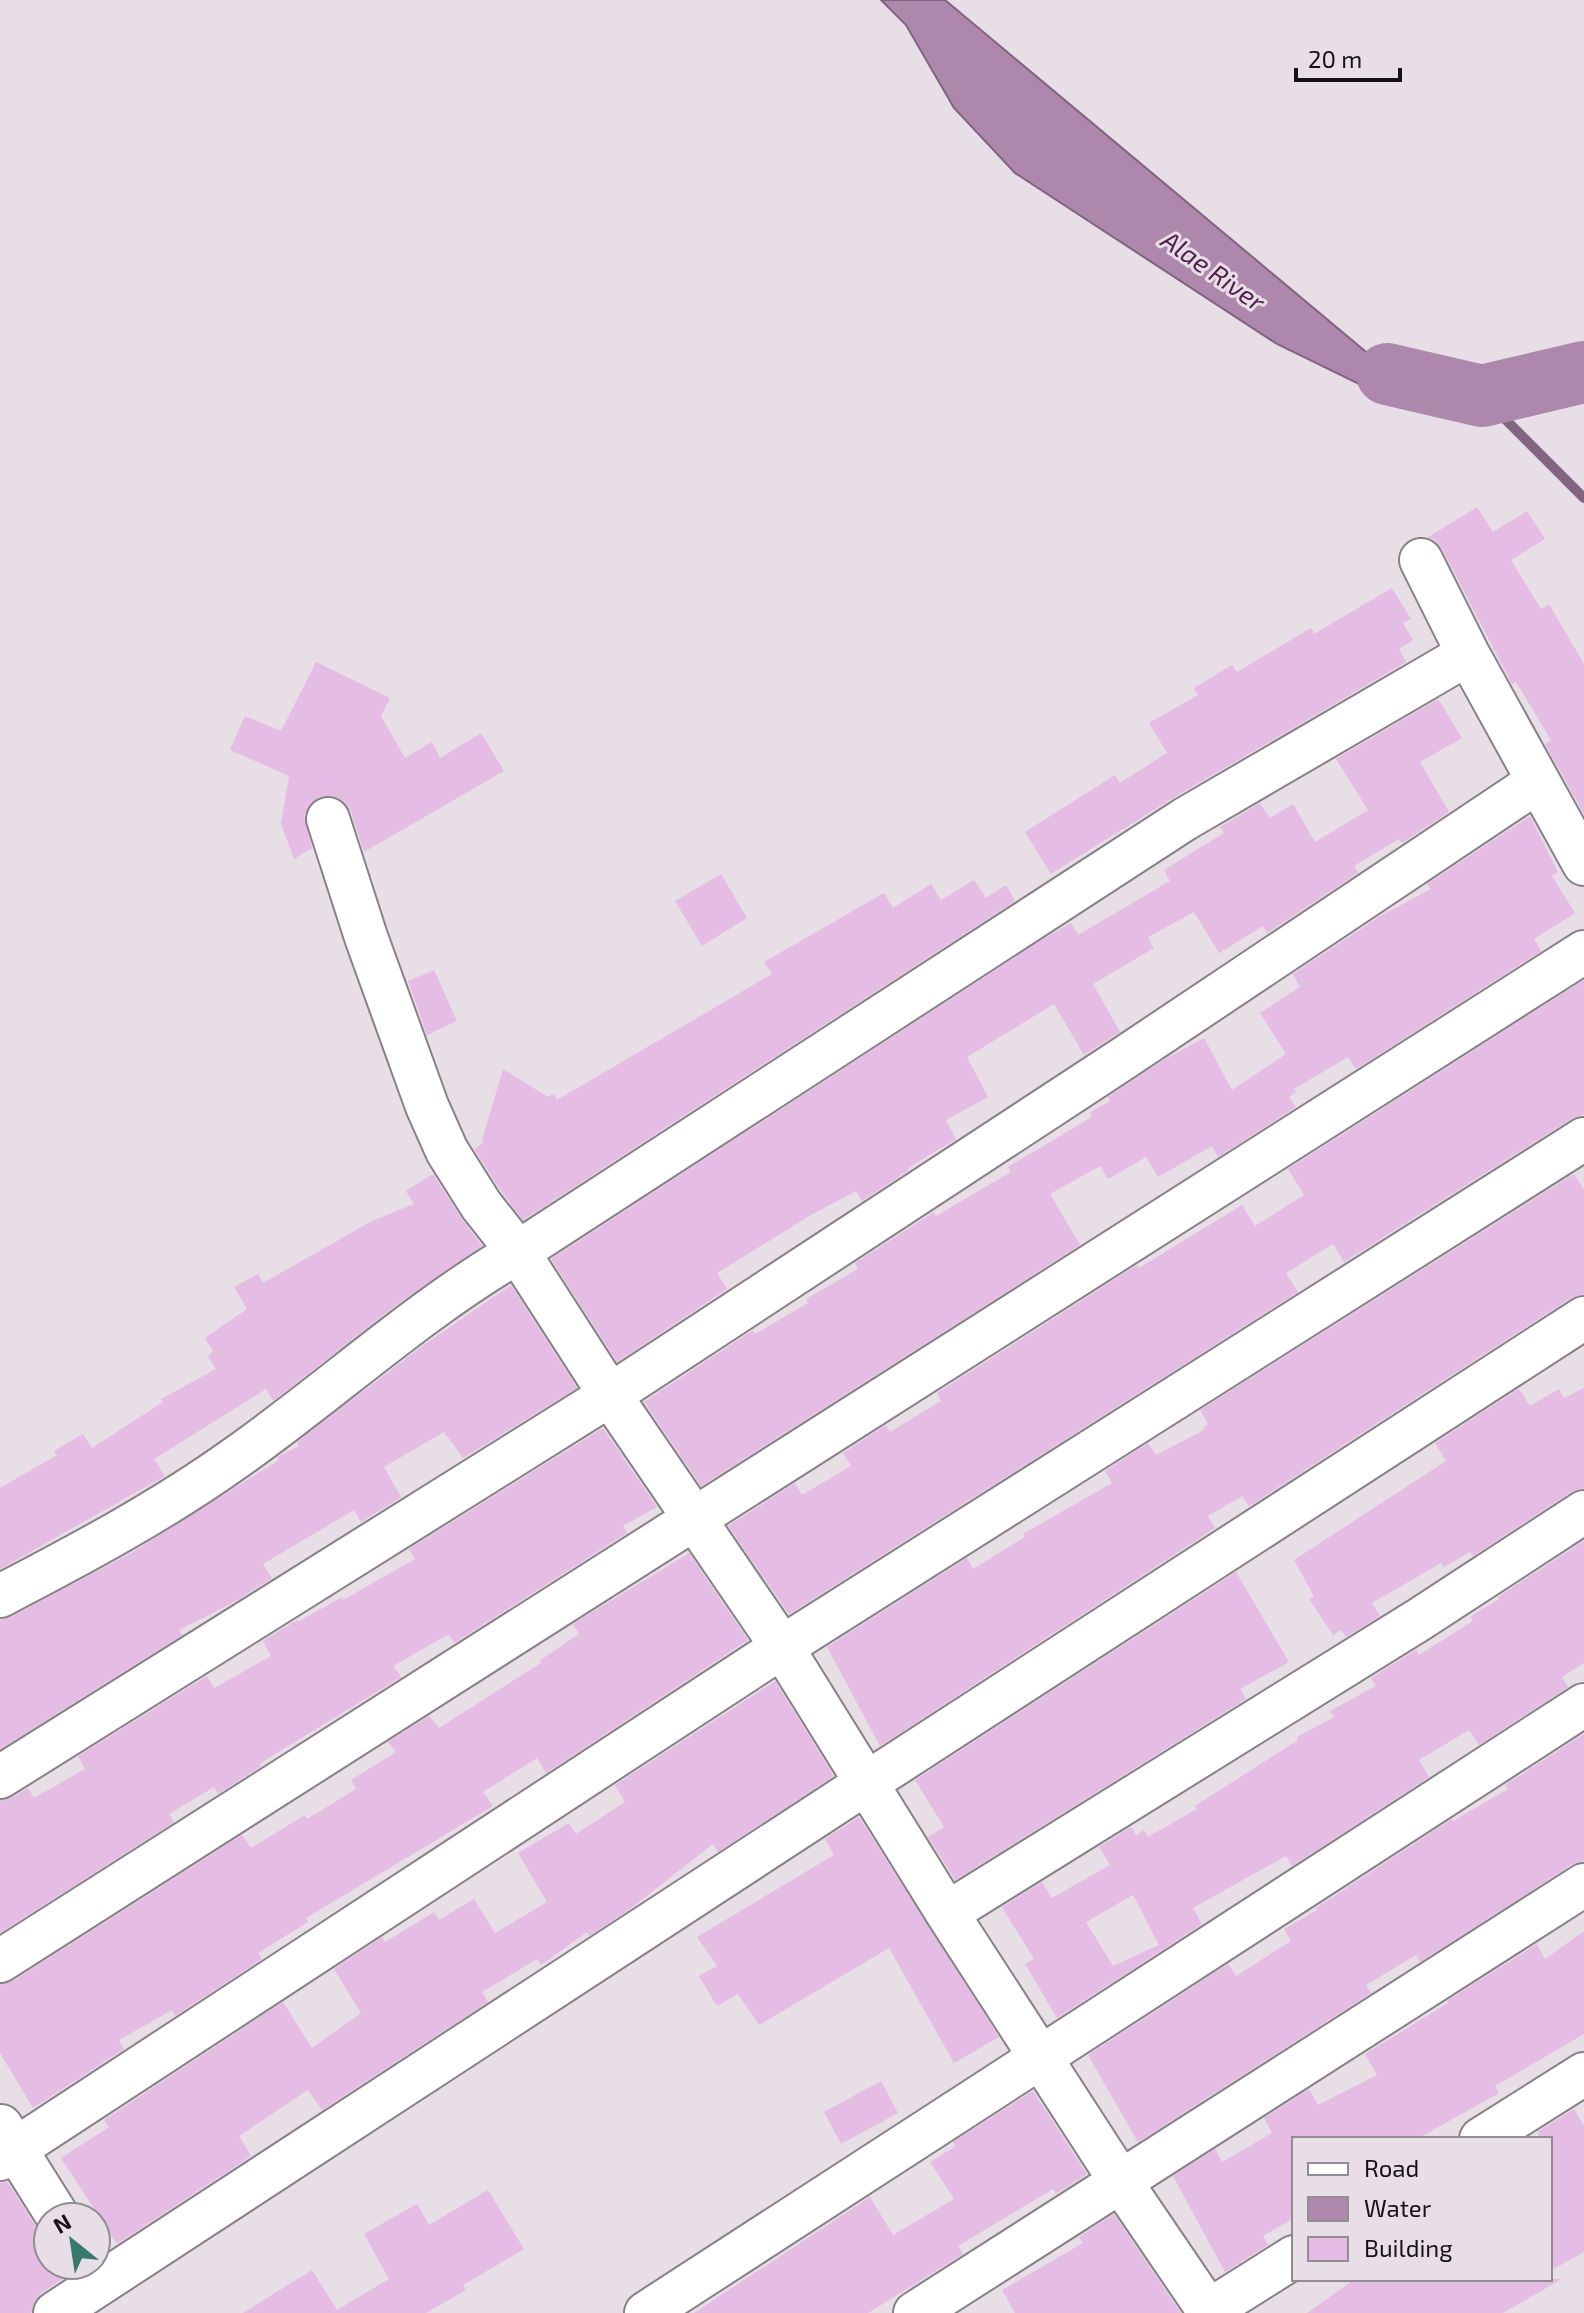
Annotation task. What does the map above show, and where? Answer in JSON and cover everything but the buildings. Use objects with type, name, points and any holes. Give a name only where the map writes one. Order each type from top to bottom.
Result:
[{"type":"street","points":[[1421,560],[1468,654],[1584,864]]},
{"type":"street","points":[[0,1596],[150,1513],[237,1457],[473,1278],[518,1252],[1185,819],[1468,654]]},
{"type":"street","points":[[0,1777],[610,1395],[1111,1067],[1537,782]]},
{"type":"street","points":[[328,819],[366,937],[427,1106],[447,1151],[782,1647],[947,1913],[1208,2312],[1292,2258]]},
{"type":"street","points":[[0,1961],[1584,952]]},
{"type":"street","points":[[46,2201],[5,2144],[1584,1139]]},
{"type":"street","points":[[55,2313],[102,2287],[868,1782],[1584,1318]]},
{"type":"street","points":[[947,1913],[1420,1619],[1584,1512]]},
{"type":"street","points":[[646,2313],[1584,1705]]},
{"type":"street","points":[[915,2313],[1584,1885]]},
{"type":"street","points":[[1484,2137],[1584,2074]]},
{"type":"water","points":[[881,0],[945,0],[1371,356],[1453,361],[1476,405],[1402,405],[1277,344],[1015,173],[954,108],[906,25]]},
{"type":"waterway","name":"Alae River","points":[[1387,374],[1482,396],[1584,372]]},
{"type":"waterway","points":[[1482,396],[1584,498]]}]
